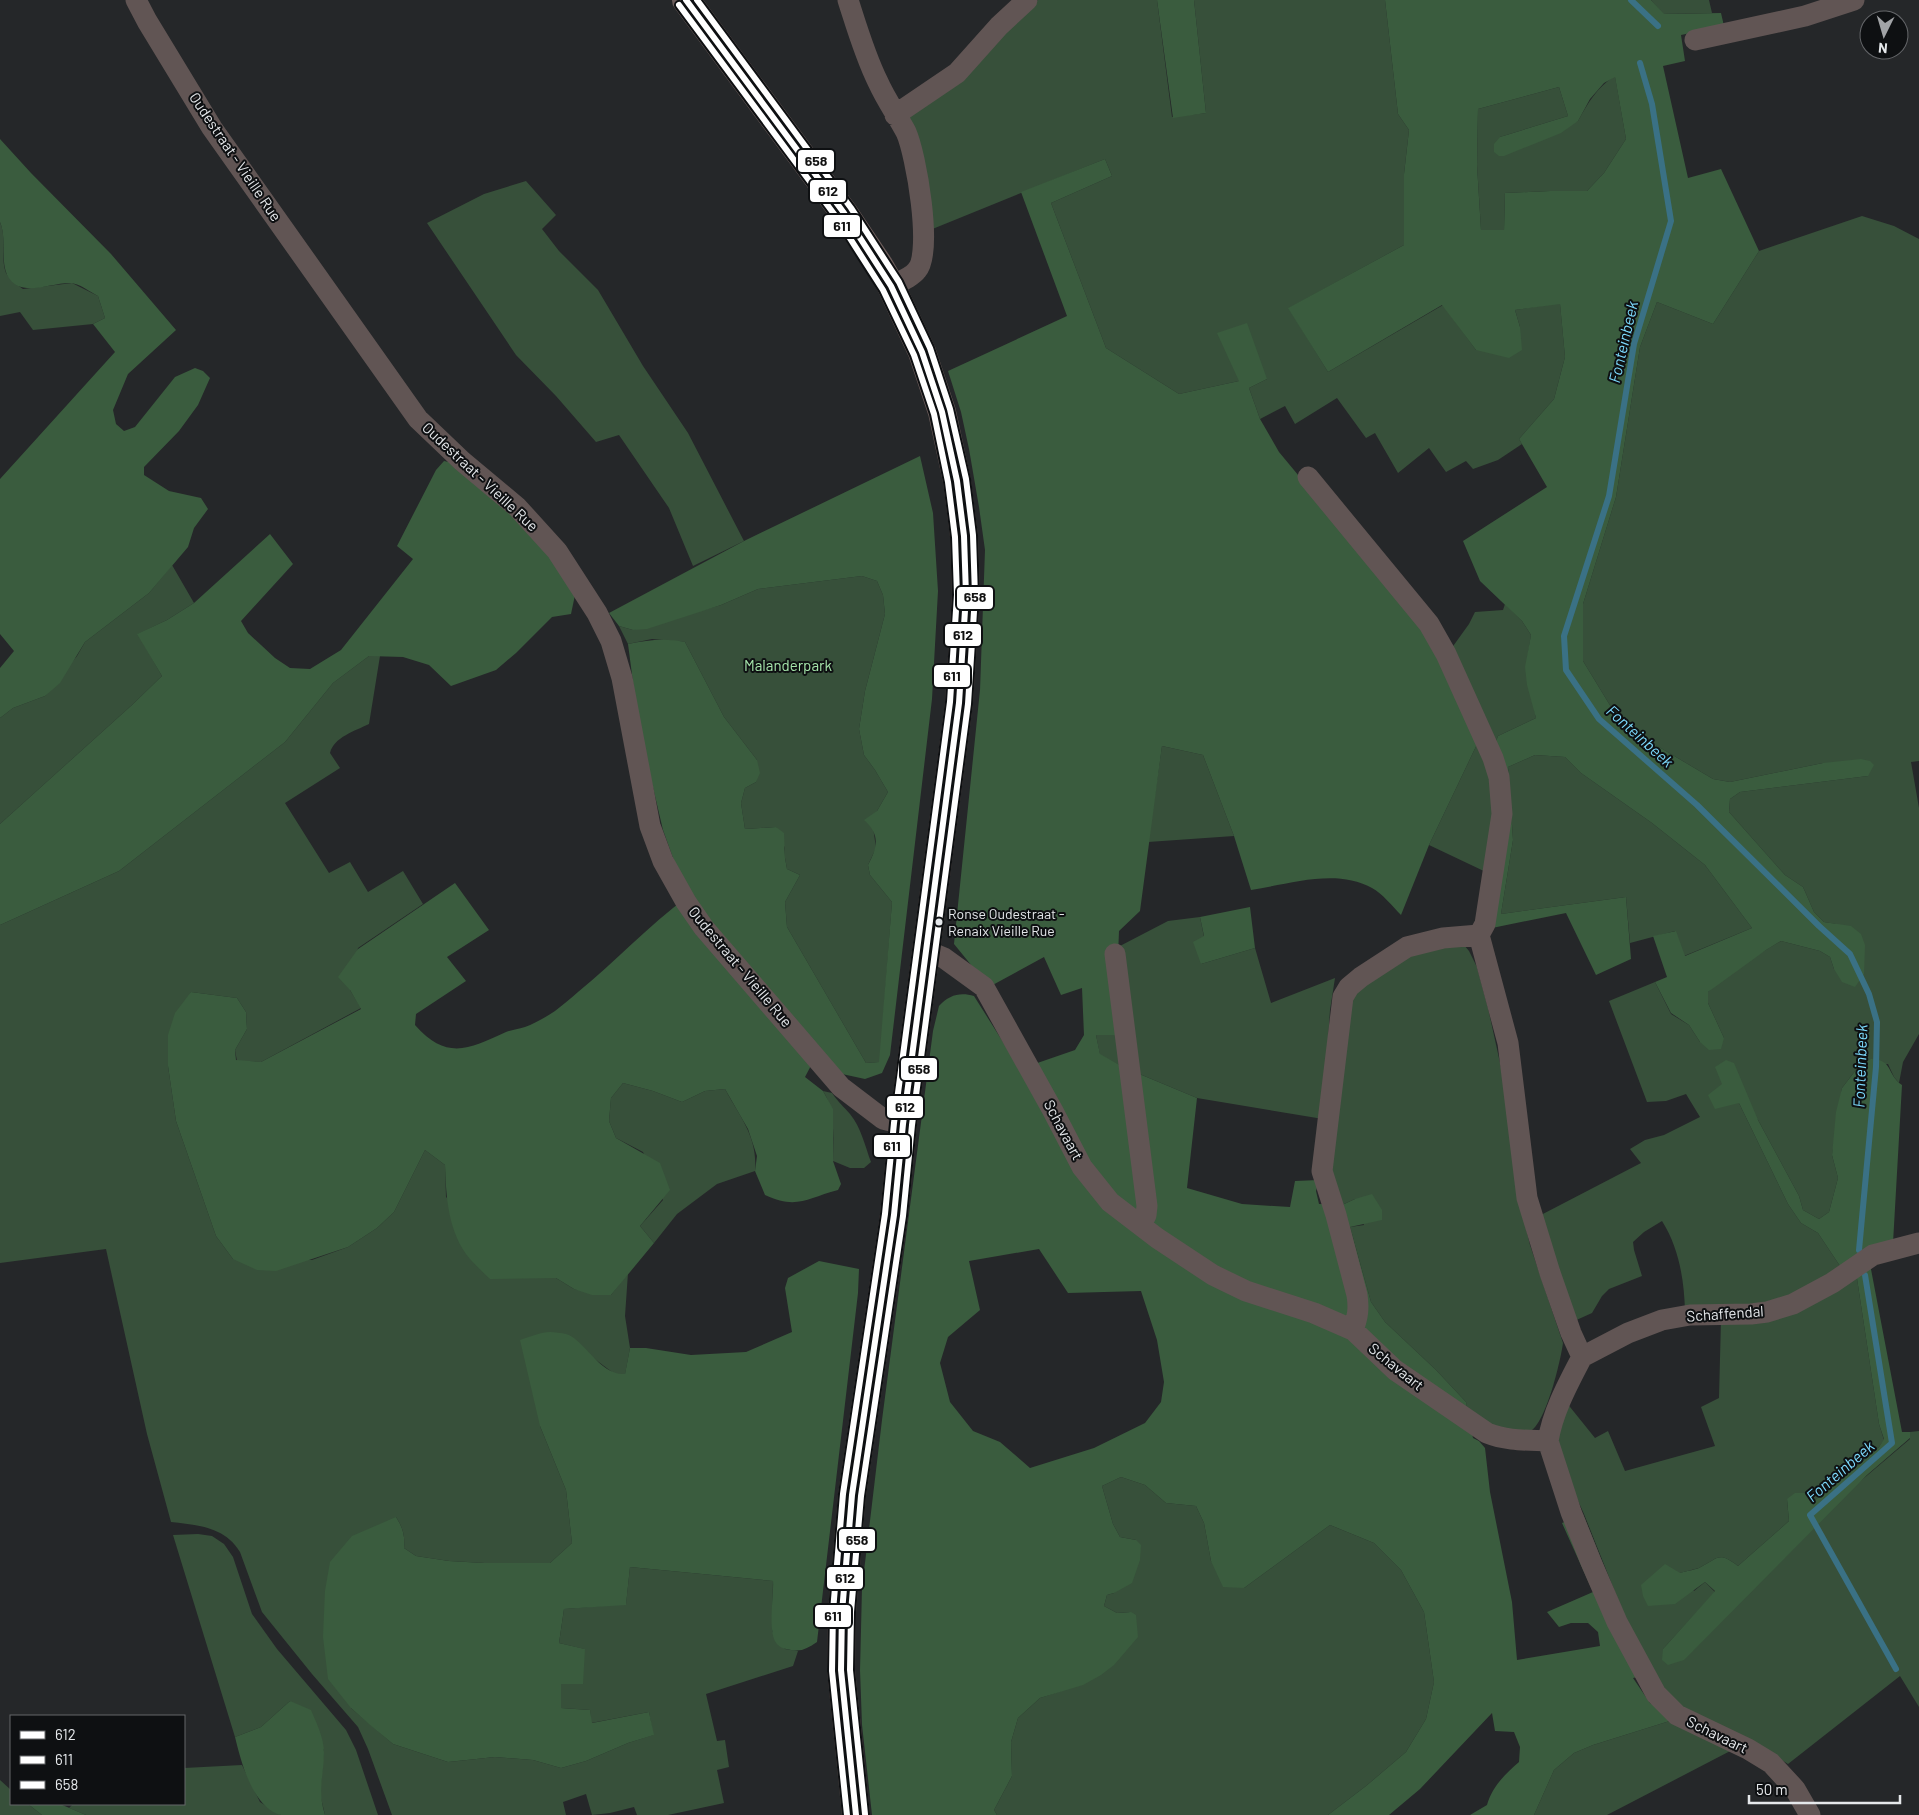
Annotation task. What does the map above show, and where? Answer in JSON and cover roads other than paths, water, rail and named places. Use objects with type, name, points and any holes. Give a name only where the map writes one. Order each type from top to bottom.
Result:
[{"type":"main road","points":[[686,0],[844,213],[891,286],[922,352],[942,412],[957,481],[964,536],[966,595],[959,703],[903,1124],[894,1215],[852,1494],[842,1612],[841,1670],[856,1815]]},
{"type":"street","name":"Oudestraat - Vieille Rue","points":[[136,0],[212,128],[418,419],[462,461],[517,507],[557,551],[597,612],[611,641],[622,678],[650,826],[663,861],[686,902],[704,928],[841,1087],[883,1119],[903,1124]]},
{"type":"street","points":[[848,0],[867,57],[878,83],[906,133],[918,176],[924,249],[918,270],[891,286]]},
{"type":"street","points":[[895,114],[957,74],[999,26],[1027,0]]},
{"type":"street","points":[[1695,40],[1805,16],[1854,0]]},
{"type":"street","points":[[1308,477],[1429,624],[1446,654],[1493,758],[1499,777],[1501,823],[1485,924],[1478,935],[1508,1043],[1527,1198],[1571,1333],[1582,1357],[1563,1395],[1550,1429],[1548,1441]]},
{"type":"street","points":[[1353,1330],[1358,1318],[1357,1295],[1336,1215],[1322,1171],[1343,997],[1349,987],[1361,977],[1407,947],[1443,938],[1478,935]]},
{"type":"street","name":"Schavaart","points":[[927,951],[944,958],[984,987],[1082,1167],[1110,1202],[1212,1275],[1246,1291],[1314,1312],[1353,1330],[1395,1370],[1487,1432],[1510,1440],[1548,1441],[1591,1562],[1617,1622],[1656,1694],[1677,1715],[1748,1749],[1771,1763],[1795,1789],[1810,1815]]},
{"type":"street","points":[[1114,954],[1147,1206],[1146,1215],[1141,1225]]},
{"type":"street","name":"Schaffendal","points":[[1582,1357],[1628,1333],[1662,1320],[1690,1315],[1768,1312],[1793,1304],[1832,1283],[1872,1255],[1919,1243]]},
{"type":"waterway","name":"Fonteinbeek","points":[[1631,0],[1658,26]]},
{"type":"waterway","name":"Fonteinbeek","points":[[1640,63],[1652,104],[1671,221],[1634,344],[1609,496],[1564,636],[1566,670],[1599,719],[1697,805],[1819,926],[1850,954],[1869,994],[1877,1022],[1876,1067],[1859,1250]]},
{"type":"waterway","name":"Fonteinbeek","points":[[1865,1275],[1892,1443],[1810,1515],[1896,1669]]},
{"type":"place","name":"Ronse Oudestraat - Renaix Vieille Rue","points":[[939,922]]},
{"type":"park label","name":"Malanderpark","points":[[788,666]]}]
